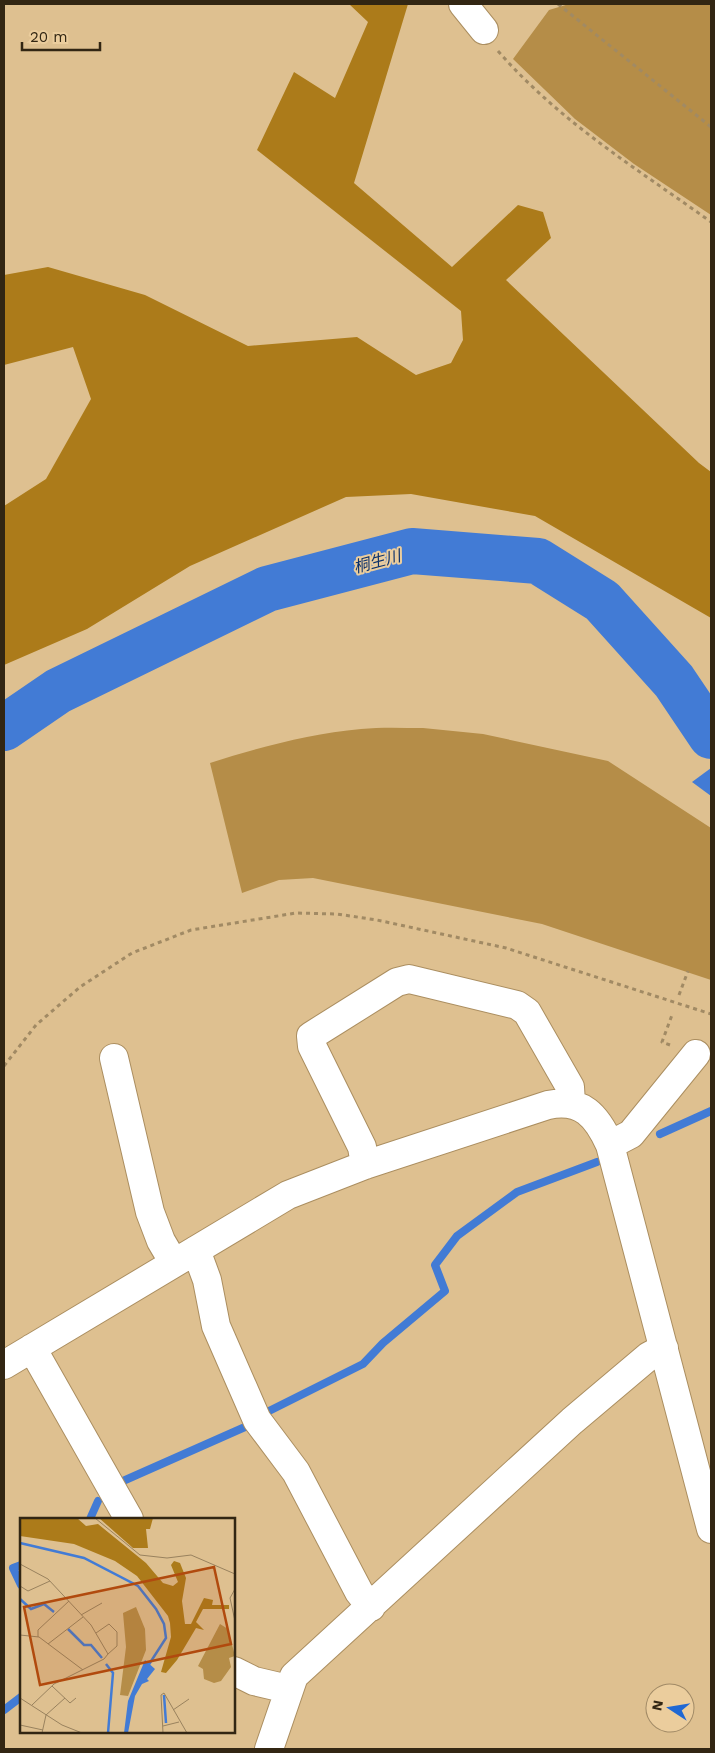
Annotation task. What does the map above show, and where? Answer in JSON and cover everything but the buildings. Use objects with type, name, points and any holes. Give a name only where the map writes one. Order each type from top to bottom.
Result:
[{"type":"street","points":[[463,4],[484,30]]},
{"type":"street","points":[[365,1165],[362,1147],[312,1046],[311,1036],[397,982],[409,979],[518,1005],[527,1012],[570,1087],[571,1103]]},
{"type":"street","points":[[610,1145],[631,1134],[696,1054]]},
{"type":"street","points":[[114,1058],[150,1212],[161,1241],[185,1256],[207,1280],[216,1326],[257,1420],[296,1472],[359,1592],[371,1607]]},
{"type":"street","points":[[4,1365],[288,1195],[365,1165],[548,1105],[571,1103],[582,1107],[599,1124],[610,1145],[711,1529]]},
{"type":"street","points":[[32,1348],[128,1518]]},
{"type":"street","points":[[269,1749],[294,1676],[572,1421],[648,1356],[664,1348]]},
{"type":"street","points":[[235,1672],[254,1681],[288,1689]]},
{"type":"path","points":[[558,4],[711,126]]},
{"type":"path","points":[[484,30],[512,67],[551,106],[612,154],[711,222]]},
{"type":"path","points":[[4,1066],[36,1025],[80,986],[132,954],[191,930],[296,913],[338,914],[377,920],[497,946],[711,1014]]},
{"type":"path","points":[[680,995],[688,972]]},
{"type":"path","points":[[664,1036],[672,1015]]},
{"type":"shaded area","points":[[349,4],[408,4],[354,183],[452,267],[518,205],[543,212],[551,238],[506,280],[699,463],[711,472],[711,618],[535,516],[411,494],[346,497],[190,566],[87,629],[4,665],[4,506],[46,479],[91,399],[73,347],[4,365],[4,275],[48,267],[145,295],[248,346],[357,337],[416,375],[451,363],[463,340],[461,311],[257,150],[294,72],[335,98],[368,22]]},
{"type":"shaded area","points":[[569,4],[711,4],[711,215],[634,164],[575,119],[513,59],[549,10]]},
{"type":"shaded area","points":[[369,728],[423,728],[483,734],[608,761],[711,828],[711,980],[542,924],[313,878],[279,880],[242,893],[210,763],[322,734]]},
{"type":"water","points":[[711,768],[711,796],[692,782]]},
{"type":"waterway","name":"桐生川","points":[[4,728],[58,691],[267,589],[412,551],[538,561],[602,601],[674,681],[711,736]]},
{"type":"waterway","points":[[704,725],[711,720]]},
{"type":"waterway","points":[[660,1134],[711,1111]]},
{"type":"waterway","points":[[269,1411],[363,1364],[383,1343],[445,1291],[435,1265],[457,1236],[517,1192],[597,1162]]},
{"type":"waterway","points":[[123,1481],[245,1427]]},
{"type":"waterway","points":[[90,1518],[98,1501]]},
{"type":"waterway","points":[[20,1565],[13,1568],[20,1583]]},
{"type":"waterway","points":[[4,1710],[20,1698]]}]
